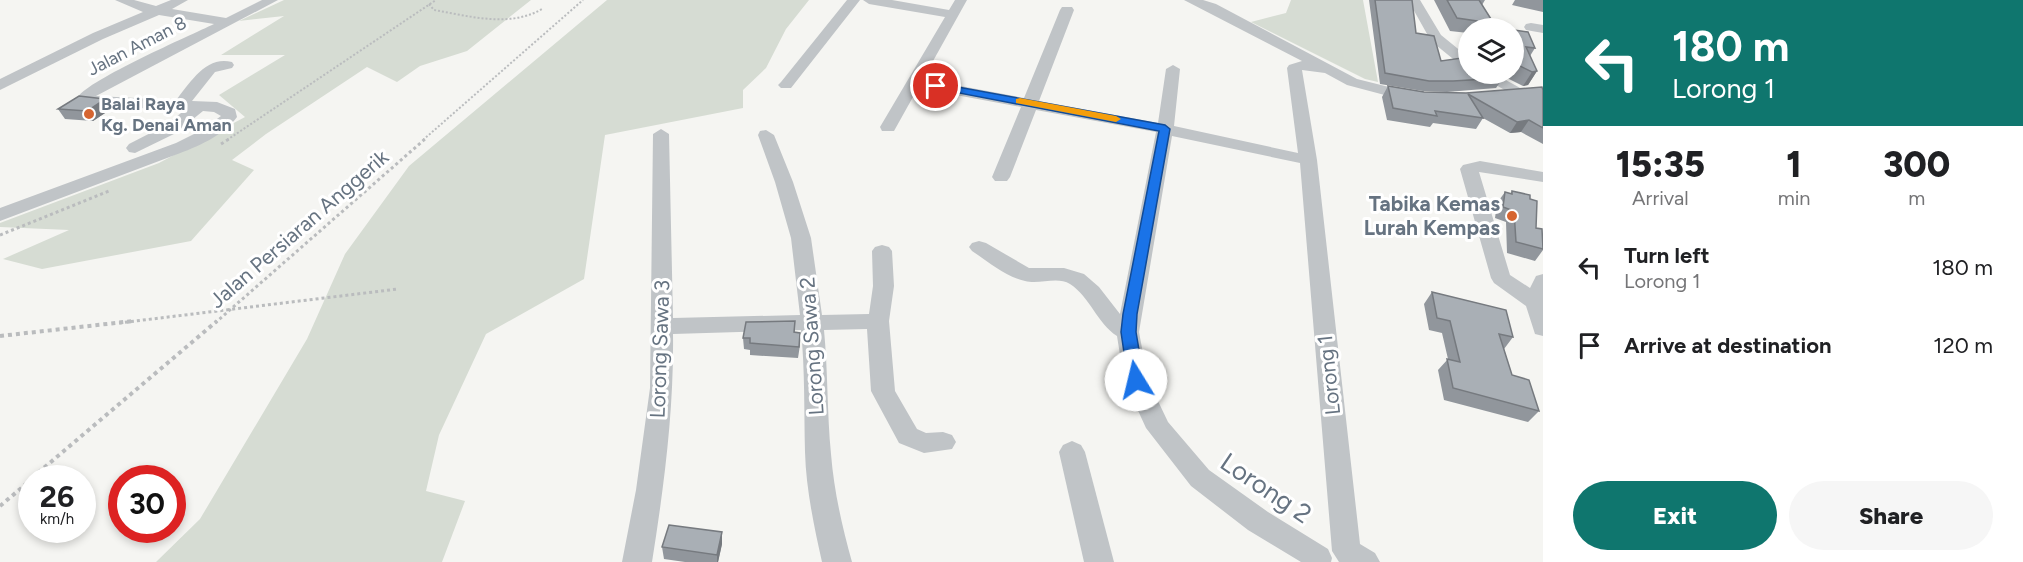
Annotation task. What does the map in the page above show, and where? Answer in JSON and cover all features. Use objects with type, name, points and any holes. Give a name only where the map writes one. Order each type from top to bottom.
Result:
[{"type":"street","points":[[121,0],[159,11],[228,22]]},
{"type":"street","points":[[0,85],[98,36],[182,0]]},
{"type":"street","name":"Jalan Aman 8","points":[[182,104],[93,101],[86,98],[87,94],[100,87],[272,0]]},
{"type":"street","points":[[786,85],[854,0]]},
{"type":"street","points":[[869,0],[952,14]]},
{"type":"street","points":[[888,128],[912,82],[961,0]]},
{"type":"street","points":[[1190,0],[1211,7],[1352,82],[1423,98]]},
{"type":"street","points":[[1414,0],[1436,38],[1458,56]]},
{"type":"street","points":[[1002,177],[1067,10]]},
{"type":"street","points":[[182,104],[210,69],[227,65]]},
{"type":"street","name":"Lorong 1","points":[[1313,560],[1356,556],[1308,160],[1294,68],[1297,65],[1327,69]]},
{"type":"street","name":"Lorong 2","points":[[1173,69],[1165,129],[1128,332],[1136,380],[1159,428],[1200,478],[1258,521],[1297,543],[1313,560]]},
{"type":"street","points":[[912,82],[1165,129],[1308,160]]},
{"type":"street","points":[[1489,96],[1526,93],[1507,84]]},
{"type":"street","points":[[0,215],[166,153],[206,134],[226,120],[230,114],[217,107],[182,104]]},
{"type":"street","points":[[135,148],[160,137],[184,122],[200,105]]},
{"type":"street","name":"Lorong Sawa 3","points":[[637,562],[650,490],[662,388],[662,134]]},
{"type":"street","name":"Lorong Sawa 2","points":[[766,135],[784,182],[801,238],[817,378],[818,453],[825,513],[837,562]]},
{"type":"street","points":[[1536,302],[1501,278],[1469,169],[1480,166],[1543,177]]},
{"type":"street","points":[[979,246],[1025,274],[1034,276],[1057,272],[1068,274],[1098,298],[1118,327],[1128,332]]},
{"type":"street","points":[[882,251],[886,278],[884,302],[878,321],[883,391],[908,436],[924,443],[943,442]]},
{"type":"street","points":[[1543,280],[1536,302],[1543,328]]},
{"type":"street","points":[[663,326],[878,321]]},
{"type":"street","points":[[1072,452],[1098,562]]},
{"type":"path","name":"Jalan Persiaran Anggerik","points":[[48,465],[229,311],[583,0]]},
{"type":"path","points":[[429,4],[434,10],[506,19],[534,15],[542,9]]},
{"type":"path","points":[[0,336],[229,311],[398,289]]},
{"type":"path","name":"Jalan Persiaran Anggerik","points":[[0,506],[18,491]]},
{"type":"shaded area","points":[[284,0],[531,0],[467,51],[420,66],[397,82],[367,67],[266,134],[232,160],[254,170],[191,241],[42,269],[3,259],[69,230],[0,227],[0,223],[159,163],[245,117],[219,95],[285,55],[221,55],[284,16],[239,21]]},
{"type":"shaded area","points":[[607,0],[809,0],[786,29],[766,68],[743,90],[743,108],[605,135],[584,279],[486,334],[439,435],[426,491],[465,501],[442,562],[156,562],[175,543],[186,543],[186,533],[200,519],[307,339],[345,254],[409,166]]},
{"type":"shaded area","points":[[1291,0],[1363,0],[1378,82],[1365,79],[1251,22],[1286,13]]},
{"type":"building","points":[[1375,0],[1412,0],[1416,33],[1434,36],[1441,61],[1458,59],[1458,81],[1429,81],[1385,73]]},
{"type":"building","points":[[1447,0],[1479,0],[1490,18],[1458,18]]},
{"type":"building","points":[[1524,31],[1528,32],[1535,48],[1526,47],[1537,71],[1532,72],[1524,68]]},
{"type":"building","points":[[1388,86],[1424,92],[1466,93],[1542,87],[1543,128],[1529,120],[1517,122],[1468,94],[1483,118],[1435,111],[1437,116],[1393,108]]},
{"type":"building","points":[[79,96],[105,99],[87,111],[58,109]]},
{"type":"building","points":[[1512,191],[1530,195],[1530,199],[1537,201],[1536,228],[1542,229],[1543,249],[1516,242],[1514,211],[1503,207],[1505,192],[1512,194]]},
{"type":"building","points":[[1432,292],[1506,310],[1513,337],[1499,334],[1512,375],[1529,380],[1539,411],[1453,388],[1447,359],[1460,362],[1450,321],[1437,318]]},
{"type":"building","points":[[795,321],[794,332],[800,333],[799,347],[750,343],[750,338],[743,338],[746,322]]},
{"type":"building","points":[[669,525],[722,532],[717,555],[662,547]]},
{"type":"slow traffic","points":[[1020,101],[1116,119]]},
{"type":"place","name":"Balai Raya Kg. Denai Aman","points":[[89,114]]},
{"type":"place","name":"Tabika Kemas Lurah Kempas","points":[[1512,216]]},
{"type":"route","points":[[936,86],[1165,129],[1130,314],[1128,332],[1136,380]]}]
